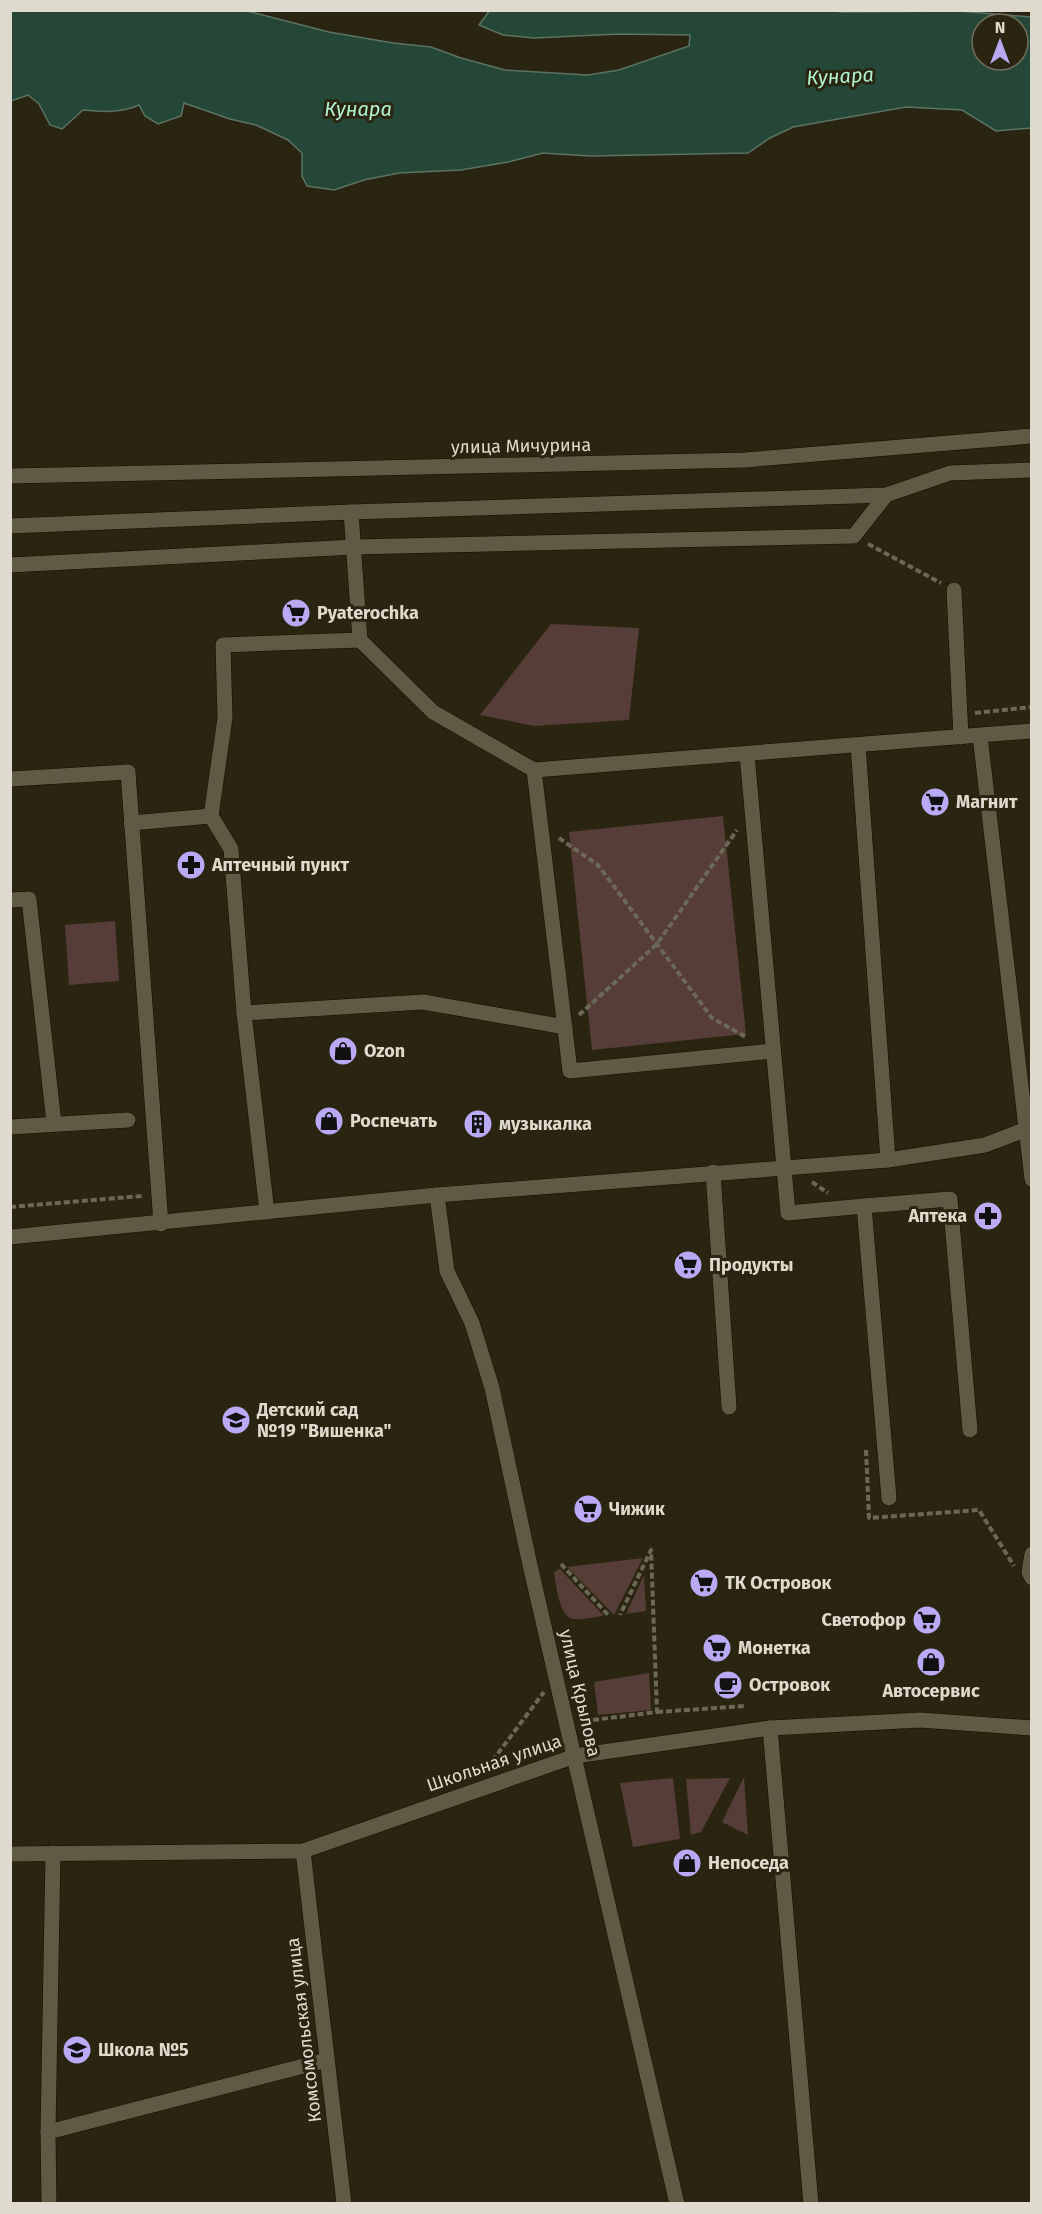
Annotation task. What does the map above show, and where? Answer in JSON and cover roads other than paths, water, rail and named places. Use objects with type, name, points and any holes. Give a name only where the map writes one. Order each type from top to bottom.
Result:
[{"type":"street","name":"улица Мичурина","points":[[10,476],[745,460],[1032,436]]},
{"type":"street","points":[[10,526],[351,512],[886,495],[950,473],[1032,470]]},
{"type":"street","points":[[10,565],[354,547],[854,536],[886,495]]},
{"type":"street","points":[[351,512],[360,640],[433,712],[534,770],[1032,731]]},
{"type":"street","points":[[954,590],[961,737]]},
{"type":"street","points":[[267,1212],[244,1013],[231,849],[211,816],[225,718],[223,645],[360,640]]},
{"type":"street","points":[[980,736],[1029,1127],[1032,1179]]},
{"type":"street","points":[[858,745],[888,1160]]},
{"type":"street","points":[[747,754],[788,1214],[950,1199],[970,1430]]},
{"type":"street","points":[[534,770],[570,1071],[773,1051]]},
{"type":"street","points":[[10,779],[128,772],[161,1224]]},
{"type":"street","points":[[131,823],[211,816]]},
{"type":"street","points":[[10,900],[29,899],[54,1123]]},
{"type":"street","points":[[244,1013],[423,1002],[565,1027]]},
{"type":"street","points":[[10,1126],[128,1120]]},
{"type":"street","points":[[10,1237],[437,1196],[713,1172],[888,1160],[985,1145],[1029,1127]]},
{"type":"street","points":[[713,1172],[729,1407]]},
{"type":"street","name":"улица Крылова","points":[[437,1196],[447,1271],[472,1323],[492,1388],[530,1565],[677,2204]]},
{"type":"street","points":[[864,1206],[889,1498]]},
{"type":"street","points":[[1026,1577],[1032,1554]]},
{"type":"street","name":"Школьная улица","points":[[10,1854],[303,1851],[575,1756],[770,1728],[920,1720],[1032,1728]]},
{"type":"street","points":[[770,1728],[811,2204]]},
{"type":"street","name":"Комсомольская улица","points":[[303,1851],[344,2204]]},
{"type":"street","points":[[50,2204],[48,2132],[53,1853]]},
{"type":"street","points":[[48,2132],[327,2060]]},
{"type":"water","name":"Кунара","points":[[490,10],[959,11],[971,12],[970,72],[1030,72],[1031,17],[1031,128],[996,131],[962,110],[906,107],[793,127],[770,138],[748,153],[590,156],[543,153],[461,170],[399,173],[364,180],[334,190],[307,186],[302,176],[302,153],[288,140],[256,125],[230,119],[184,103],[181,116],[158,124],[145,116],[139,105],[112,111],[83,110],[62,129],[50,125],[39,104],[28,95],[11,101],[11,11],[247,11],[329,32],[431,47],[505,70],[588,75],[619,70],[689,46],[690,35],[619,34],[534,38],[503,35],[479,25]]},
{"type":"place","name":"Pyaterochka","points":[[296,613]]},
{"type":"place","name":"Магнит","points":[[935,802]]},
{"type":"place","name":"Аптечный пункт","points":[[191,865]]},
{"type":"place","name":"Ozon","points":[[343,1051]]},
{"type":"place","name":"Роспечать","points":[[329,1121]]},
{"type":"place","name":"музыкалка","points":[[478,1124]]},
{"type":"place","name":"Аптека","points":[[988,1216]]},
{"type":"place","name":"Продукты","points":[[688,1265]]},
{"type":"place","name":"Детский сад №19 \"Вишенка\"","points":[[236,1420]]},
{"type":"place","name":"Чижик","points":[[588,1509]]},
{"type":"place","name":"ТК Островок","points":[[704,1583]]},
{"type":"place","name":"Светофор","points":[[927,1620]]},
{"type":"place","name":"Монетка","points":[[717,1648]]},
{"type":"place","name":"Автосервис","points":[[931,1662]]},
{"type":"place","name":"Островок","points":[[728,1685]]},
{"type":"place","name":"Непоседа","points":[[687,1863]]},
{"type":"place","name":"Школа №5","points":[[77,2050]]}]
